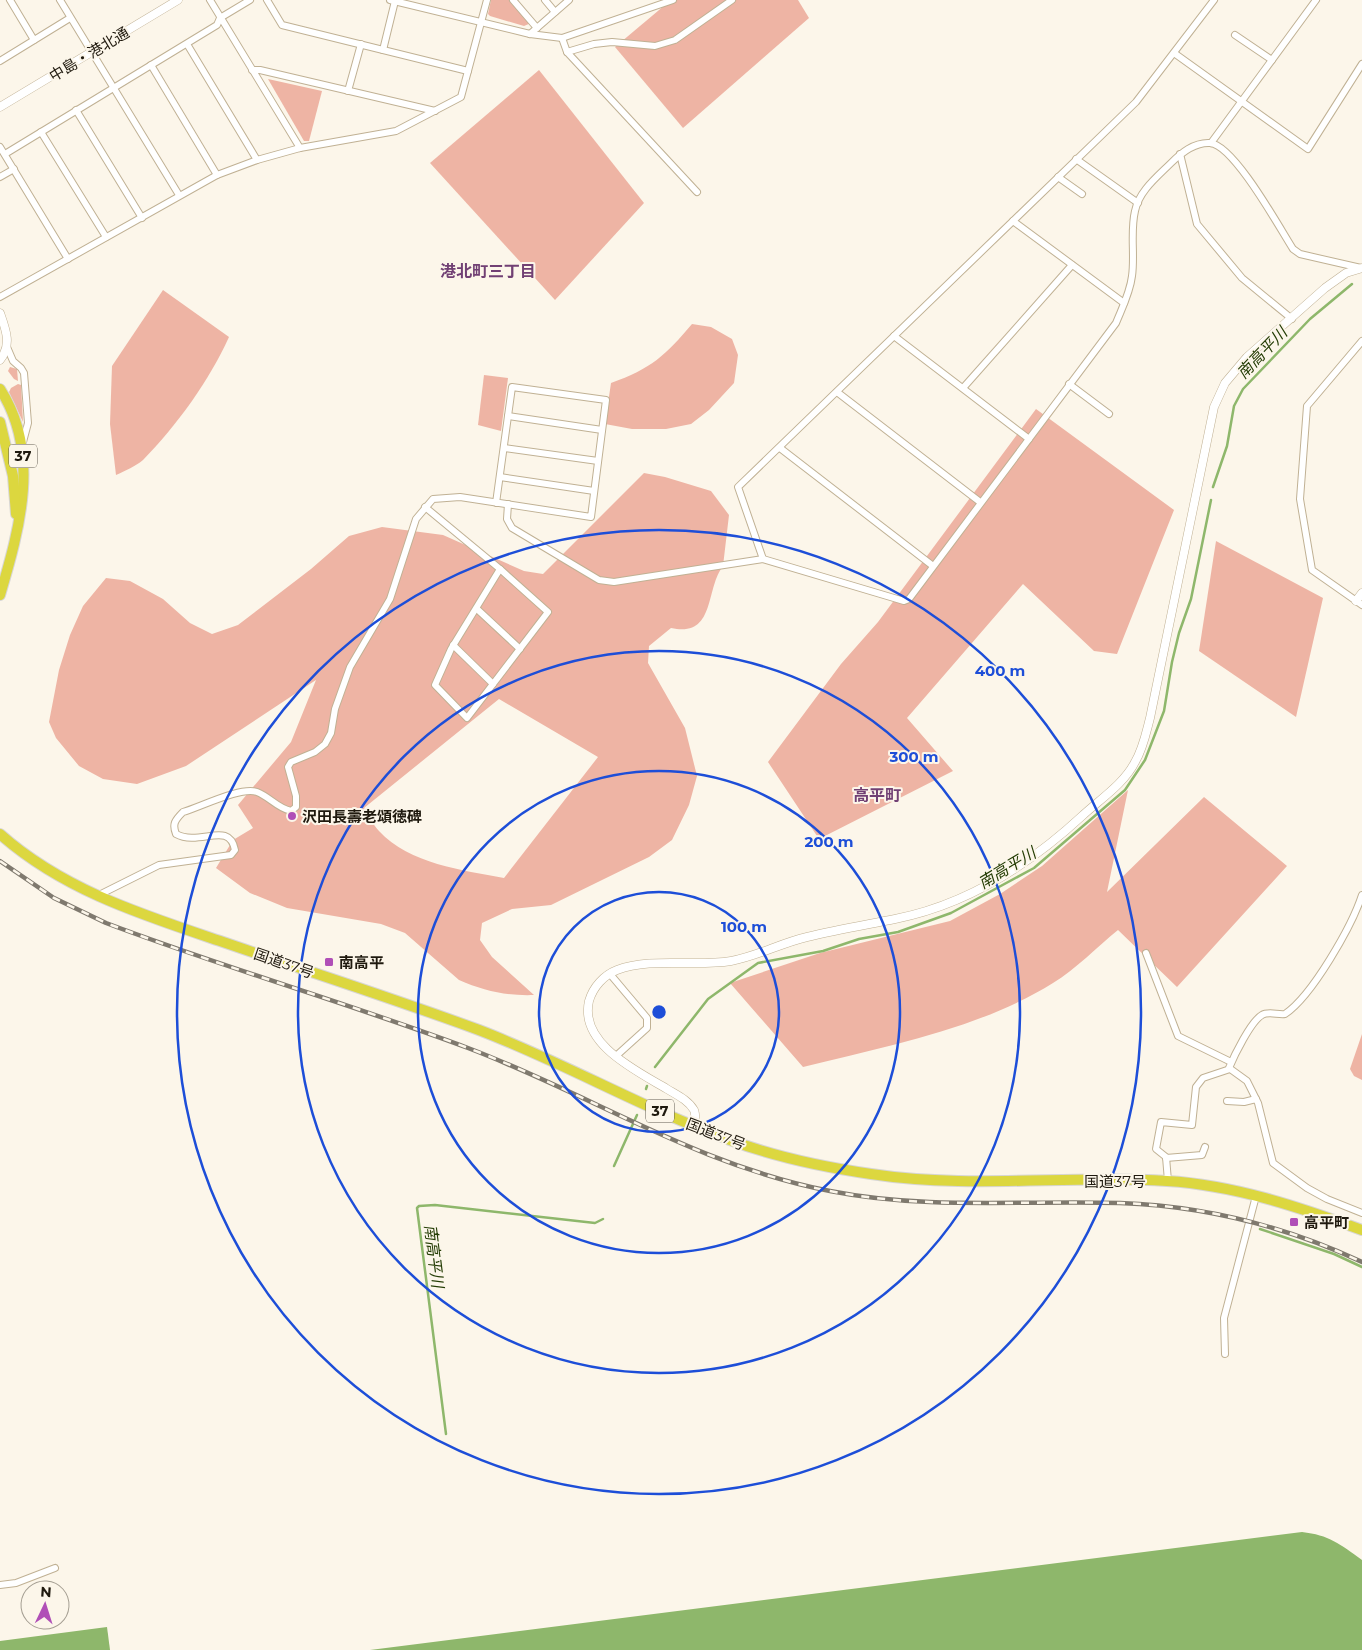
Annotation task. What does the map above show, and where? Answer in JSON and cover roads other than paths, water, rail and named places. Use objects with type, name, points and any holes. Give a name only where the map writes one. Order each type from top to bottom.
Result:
[{"type":"highway","name":"37","points":[[0,389],[20,430],[24,486],[17,527],[0,595]]},
{"type":"highway","name":"37","points":[[0,422],[13,476],[17,527]]},
{"type":"highway","name":"国道37号","points":[[0,834],[29,858],[97,896],[133,911],[429,1012],[515,1044],[695,1127],[763,1152],[841,1169],[901,1178],[958,1182],[1168,1181],[1213,1185],[1320,1214],[1362,1230]]},
{"type":"street","points":[[10,0],[34,40]]},
{"type":"street","points":[[60,0],[179,196]]},
{"type":"street","name":"中島・港北通","points":[[0,107],[178,0]]},
{"type":"street","points":[[210,0],[300,148]]},
{"type":"street","points":[[5,154],[187,44],[217,25],[220,18],[250,0]]},
{"type":"street","points":[[267,0],[282,25],[468,71]]},
{"type":"street","points":[[0,297],[217,175],[256,160],[300,148],[396,131],[462,97],[487,0]]},
{"type":"street","points":[[513,0],[536,28]]},
{"type":"street","points":[[545,0],[555,12]]},
{"type":"street","points":[[530,34],[569,0]]},
{"type":"street","points":[[383,50],[393,1],[530,34],[562,38],[673,0]]},
{"type":"street","points":[[567,52],[594,44],[612,42],[655,46],[675,40],[732,0]]},
{"type":"street","points":[[763,559],[738,487],[1136,102],[1214,0]]},
{"type":"street","points":[[1211,143],[1316,0]]},
{"type":"street","points":[[0,61],[70,18]]},
{"type":"street","points":[[1235,35],[1272,60]]},
{"type":"street","points":[[562,38],[567,52],[697,192]]},
{"type":"street","points":[[187,44],[256,160]]},
{"type":"street","points":[[348,91],[361,44]]},
{"type":"street","points":[[1174,53],[1308,149],[1362,64]]},
{"type":"street","points":[[151,65],[217,175]]},
{"type":"street","points":[[252,70],[260,70],[435,111]]},
{"type":"street","points":[[76,110],[142,218]]},
{"type":"street","points":[[41,132],[106,238]]},
{"type":"street","points":[[508,504],[507,518],[512,528],[599,580],[614,582],[763,559],[904,601],[909,599],[1116,323],[1132,276],[1134,225],[1138,203],[1148,186],[1188,148],[1211,143],[1224,149],[1234,158],[1294,249],[1300,254],[1361,268]]},
{"type":"street","points":[[0,147],[68,259]]},
{"type":"street","points":[[1180,154],[1197,224],[1242,278],[1292,319]]},
{"type":"street","points":[[1076,159],[1138,203]]},
{"type":"street","points":[[0,177],[14,169]]},
{"type":"street","points":[[1058,177],[1082,194]]},
{"type":"street","points":[[1013,221],[1124,303]]},
{"type":"street","points":[[963,388],[1072,265]]},
{"type":"street","points":[[695,1127],[694,1111],[686,1100],[616,1056],[597,1040],[588,1019],[589,1001],[594,989],[610,974],[627,967],[732,960],[767,952],[803,938],[849,926],[895,919],[930,909],[989,885],[1015,870],[1060,836],[1115,786],[1134,764],[1142,748],[1150,718],[1214,407],[1225,384],[1236,369],[1335,281],[1346,273],[1361,268]]},
{"type":"street","points":[[0,313],[8,340],[6,353],[0,360]]},
{"type":"street","points":[[894,336],[1029,439]]},
{"type":"street","points":[[1362,341],[1307,406],[1300,488],[1301,511],[1312,570],[1359,603],[1362,593]]},
{"type":"street","points":[[7,347],[13,360],[24,373],[28,423],[22,444]]},
{"type":"street","points":[[1069,384],[1109,414]]},
{"type":"street","points":[[97,896],[159,865],[231,855],[235,850],[233,840],[228,836],[220,835],[189,839],[176,834],[175,820],[183,812],[248,789],[262,794],[282,809],[291,811],[296,807],[296,796],[288,767],[291,762],[314,752],[326,744],[331,734],[335,709],[350,666],[390,599],[416,519],[425,507],[432,499],[460,497],[496,503],[590,517],[606,400],[512,387],[496,503]]},
{"type":"street","points":[[837,392],[980,502]]},
{"type":"street","points":[[508,416],[602,430]]},
{"type":"street","points":[[504,448],[598,461]]},
{"type":"street","points":[[780,448],[933,566]]},
{"type":"street","points":[[500,477],[594,492]]},
{"type":"street","points":[[425,507],[500,569],[548,612],[467,718],[435,685],[453,645],[500,569]]},
{"type":"street","points":[[477,609],[520,649]]},
{"type":"street","points":[[453,645],[494,684]]},
{"type":"street","points":[[1168,1181],[1166,1158],[1156,1149],[1162,1122],[1192,1125],[1196,1087],[1203,1078],[1231,1066],[1260,1016],[1264,1014],[1285,1014],[1304,996],[1355,916],[1362,895]]},
{"type":"street","points":[[1146,953],[1178,1036],[1231,1066],[1247,1081],[1256,1099],[1267,1136],[1272,1163],[1307,1188],[1327,1199],[1362,1213]]},
{"type":"street","points":[[610,974],[646,1018],[647,1028],[616,1056]]},
{"type":"street","points":[[1227,1101],[1244,1102],[1256,1099]]},
{"type":"street","points":[[1166,1158],[1202,1155],[1205,1147]]},
{"type":"street","points":[[1225,1354],[1224,1318],[1256,1196]]},
{"type":"street","points":[[0,1585],[16,1583],[55,1568]]},
{"type":"waterway","name":"南高平川","points":[[1213,487],[1227,446],[1234,406],[1243,389],[1310,319],[1352,284]]},
{"type":"waterway","name":"南高平川","points":[[655,1067],[708,999],[758,963],[823,951],[859,939],[898,932],[951,913],[1034,868],[1125,790],[1145,760],[1164,711],[1172,662],[1179,633],[1191,599],[1211,500]]},
{"type":"waterway","name":"南高平川","points":[[614,1166],[637,1115]]},
{"type":"waterway","name":"南高平川","points":[[446,1434],[417,1208],[419,1206],[435,1205],[595,1223],[603,1219]]},
{"type":"waterway","points":[[1260,1229],[1334,1254],[1362,1267]]},
{"type":"railway","points":[[0,861],[54,898],[106,923],[468,1048],[689,1147],[781,1179],[830,1191],[902,1200],[975,1203],[1120,1203],[1183,1208],[1214,1213],[1274,1228],[1333,1249],[1362,1262]]},
{"type":"place","name":"沢田長壽老頌徳碑","points":[[292,816]]},
{"type":"place","name":"南高平","points":[[329,962]]},
{"type":"place","name":"高平町","points":[[1294,1222]]},
{"type":"district","name":"港北町三丁目","points":[[488,271]]},
{"type":"district","name":"高平町","points":[[877,795]]}]
